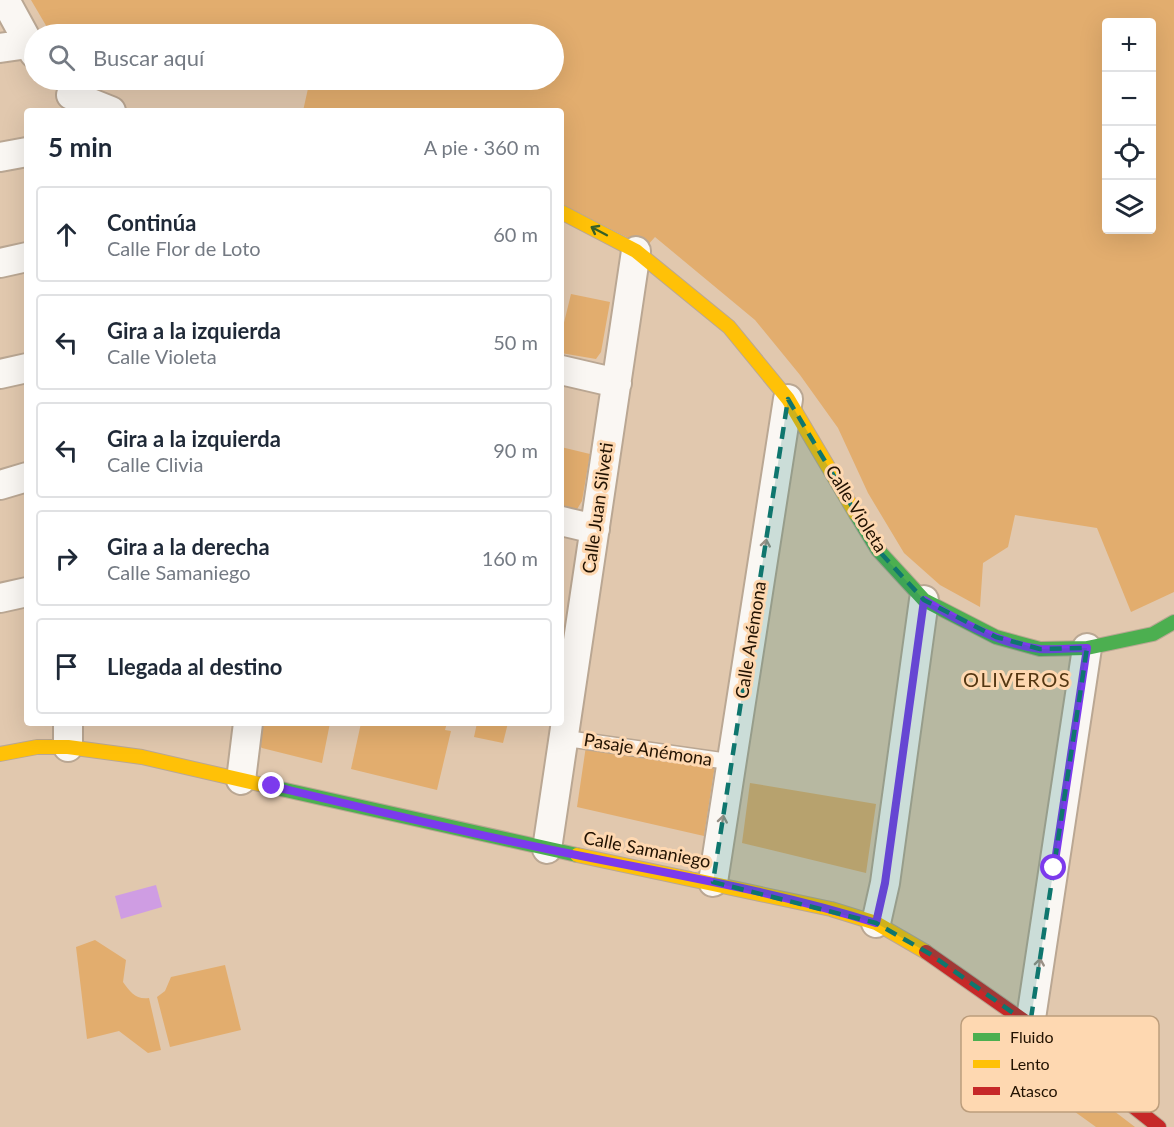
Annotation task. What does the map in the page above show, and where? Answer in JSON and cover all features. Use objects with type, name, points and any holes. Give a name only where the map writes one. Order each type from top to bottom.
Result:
[{"type":"street","points":[[5,0],[24,35]]},
{"type":"street","points":[[0,48],[24,48]]},
{"type":"street","points":[[68,95],[103,108]]},
{"type":"street","points":[[0,157],[24,153]]},
{"type":"street","points":[[564,214],[636,250]]},
{"type":"street","name":"Calle Juan Silveti","points":[[564,719],[566,681],[595,529],[636,250]]},
{"type":"street","name":"Calle Violeta","points":[[636,250],[729,327],[788,399],[878,550],[924,600],[953,617],[996,637],[1040,649],[1087,648],[1153,634],[1174,622]]},
{"type":"street","points":[[0,263],[24,258]]},
{"type":"street","points":[[0,375],[24,369]]},
{"type":"street","points":[[564,371],[617,383]]},
{"type":"street","name":"Calle Anémona","points":[[713,882],[788,399]]},
{"type":"street","points":[[0,485],[24,478]]},
{"type":"street","points":[[564,522],[595,529]]},
{"type":"street","points":[[0,598],[24,593]]},
{"type":"street","points":[[876,923],[885,883],[924,600]]},
{"type":"street","points":[[1031,1016],[1087,648]]},
{"type":"street","points":[[240,780],[248,726]]},
{"type":"street","name":"Calle Juan Silveti","points":[[547,849],[564,726]]},
{"type":"street","name":"Calle Samaniego","points":[[0,754],[37,747],[68,735],[142,757],[240,780],[547,849],[713,882],[831,909],[876,923],[930,954],[1017,1016]]},
{"type":"street","name":"Calle Samaniego","points":[[1140,1112],[1159,1127]]},
{"type":"street","points":[[1168,1127],[1174,1121]]},
{"type":"lane","name":"Pasaje Anémona","points":[[563,738],[732,762]]},
{"type":"highlighted area","points":[[788,399],[878,550],[924,600],[996,637],[1040,649],[1087,648],[1030,1025],[930,954],[876,923],[713,882]]},
{"type":"shaded area","points":[[31,0],[1174,0],[1174,592],[1131,612],[1097,528],[1015,515],[1008,547],[983,563],[980,607],[940,585],[904,553],[868,493],[838,428],[800,375],[755,320],[655,237],[646,247],[564,206],[564,108],[304,108],[308,90],[564,90],[564,24],[45,24]]},
{"type":"shaded area","points":[[571,294],[610,302],[601,352],[596,359],[564,354],[564,323]]},
{"type":"shaded area","points":[[564,448],[590,454],[582,501],[576,511],[564,509]]},
{"type":"shaded area","points":[[260,726],[329,726],[322,763],[262,748],[259,745]]},
{"type":"shaded area","points":[[360,726],[446,726],[445,730],[451,731],[437,790],[351,769]]},
{"type":"shaded area","points":[[476,726],[507,726],[503,743],[474,737]]},
{"type":"shaded area","points":[[586,746],[715,765],[704,836],[577,807]]},
{"type":"shaded area","points":[[750,783],[876,804],[866,873],[742,843]]},
{"type":"shaded area","points":[[156,885],[162,907],[121,919],[115,896]]},
{"type":"shaded area","points":[[95,940],[126,960],[123,982],[131,992],[140,998],[149,998],[161,1050],[148,1053],[119,1031],[87,1039],[76,947]]},
{"type":"shaded area","points":[[225,965],[241,1030],[170,1047],[157,997],[165,991],[171,977]]},
{"type":"shaded area","points":[[1075,1112],[1115,1112],[1135,1127],[1096,1127]]},
{"type":"traffic: fast","points":[[856,514],[878,550],[924,600],[996,637],[1040,649],[1087,648],[1153,634],[1174,622]]},
{"type":"traffic: fast","points":[[272,787],[577,855]]},
{"type":"traffic: slow","points":[[564,214],[636,251],[729,327],[788,399],[856,514]]},
{"type":"traffic: slow","points":[[0,754],[37,747],[68,747],[142,757],[272,787]]},
{"type":"traffic: slow","points":[[577,855],[831,909],[876,923],[926,952]]},
{"type":"traffic: jam","points":[[926,952],[1017,1016]]},
{"type":"traffic: jam","points":[[1140,1112],[1159,1127]]},
{"type":"district","name":"OLIVEROS","points":[[1017,680]]},
{"type":"route","points":[[272,786],[547,849],[713,882],[831,909],[876,923],[885,883],[924,600],[953,617],[996,637],[1040,649],[1087,648],[1054,868]]}]
